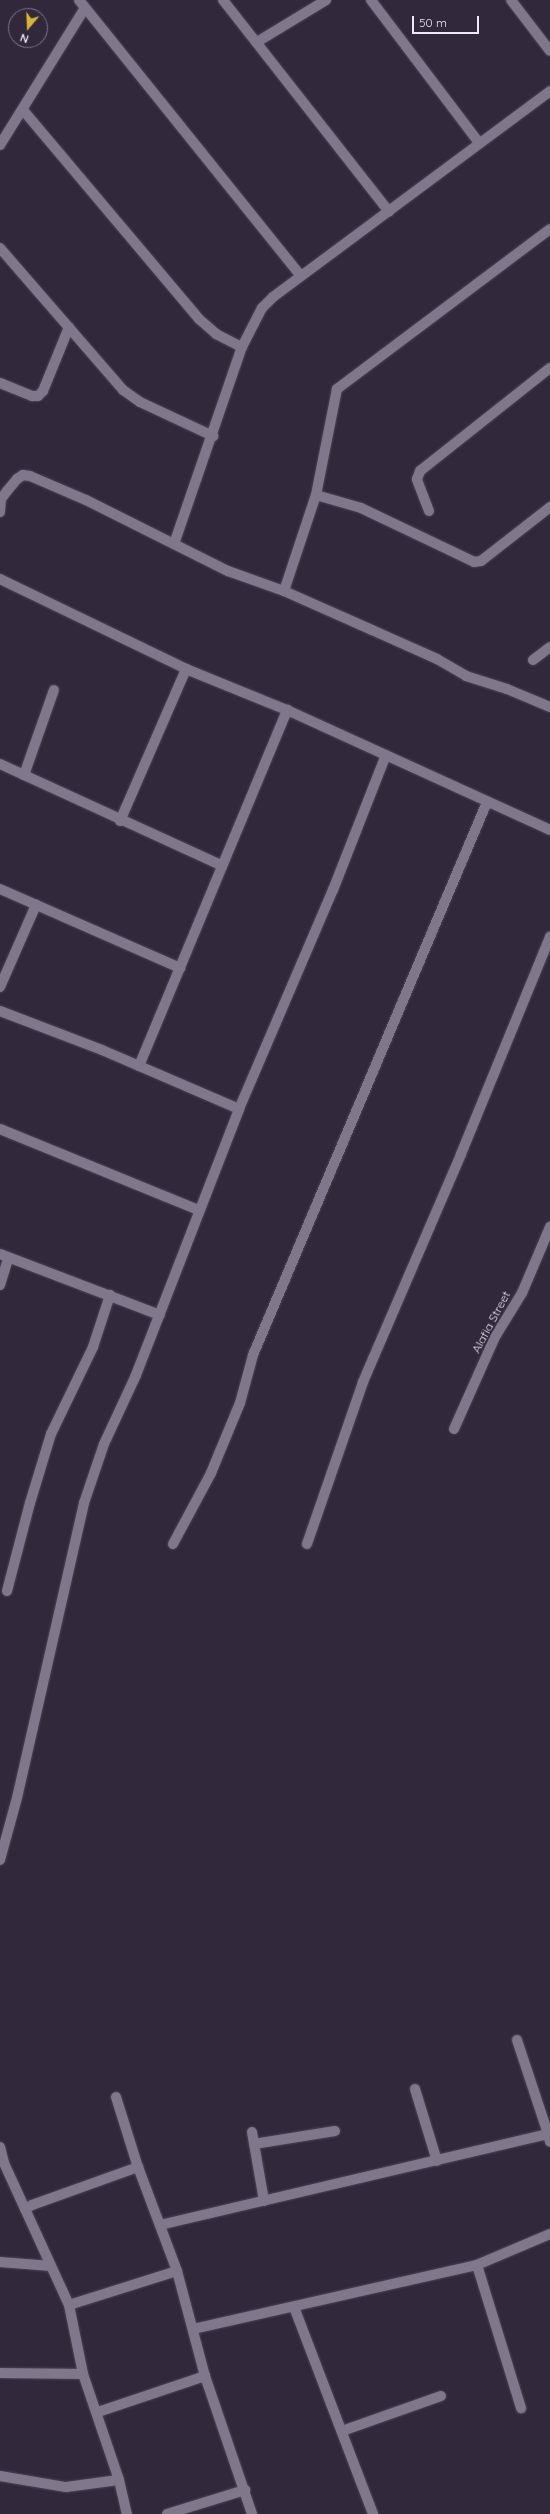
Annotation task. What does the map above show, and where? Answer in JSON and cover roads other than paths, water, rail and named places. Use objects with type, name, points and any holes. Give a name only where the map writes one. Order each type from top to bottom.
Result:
[{"type":"street","points":[[223,0],[389,212]]},
{"type":"street","points":[[257,42],[325,0]]},
{"type":"street","points":[[371,0],[479,143]]},
{"type":"street","points":[[511,0],[550,51]]},
{"type":"street","points":[[0,145],[23,110],[82,4],[301,276]]},
{"type":"street","points":[[174,544],[242,347],[262,308],[301,276],[550,91]]},
{"type":"street","points":[[23,110],[199,319],[216,334],[242,347]]},
{"type":"street","points":[[284,591],[316,495],[337,389],[550,229]]},
{"type":"street","points":[[0,248],[130,396],[212,436]]},
{"type":"street","points":[[0,383],[32,396],[38,396],[43,391],[69,327]]},
{"type":"street","points":[[430,511],[417,479],[420,471],[550,368]]},
{"type":"street","points":[[0,512],[1,499],[17,479],[23,475],[30,476],[86,500],[228,571],[284,591],[437,659],[466,676],[507,689],[550,707]]},
{"type":"street","points":[[316,495],[361,508],[474,562],[481,561],[550,507]]},
{"type":"street","points":[[0,579],[186,669],[287,710],[550,830]]},
{"type":"street","points":[[533,660],[550,647]]},
{"type":"street","points":[[120,821],[186,669]]},
{"type":"street","points":[[24,775],[54,690]]},
{"type":"street","points":[[139,1066],[221,865],[287,710]]},
{"type":"street","points":[[0,1860],[17,1798],[84,1503],[104,1444],[160,1315],[198,1210],[239,1109],[333,890],[386,755]]},
{"type":"street","points":[[0,764],[120,821],[221,865]]},
{"type":"street","points":[[172,1544],[211,1473],[240,1403],[253,1355],[487,802]]},
{"type":"street","points":[[0,889],[180,968]]},
{"type":"street","points":[[0,987],[36,905]]},
{"type":"street","points":[[307,1544],[363,1382],[461,1154],[550,937]]},
{"type":"street","points":[[0,1011],[139,1066],[239,1109]]},
{"type":"street","points":[[0,1129],[198,1210]]},
{"type":"street","name":"Alafia Street","points":[[454,1429],[495,1338],[522,1292],[550,1227]]},
{"type":"street","points":[[0,1285],[4,1256],[160,1315]]},
{"type":"street","points":[[8,1591],[30,1503],[51,1434],[93,1346],[110,1295]]},
{"type":"street","points":[[160,2225],[437,2161],[549,2138],[517,2040]]},
{"type":"street","points":[[415,2090],[437,2161]]},
{"type":"street","points":[[116,2097],[138,2167],[177,2271],[204,2376],[245,2490],[252,2514]]},
{"type":"street","points":[[254,2144],[335,2131]]},
{"type":"street","points":[[252,2132],[264,2201]]},
{"type":"street","points":[[0,2146],[2,2163],[69,2305],[83,2374],[98,2412],[119,2480],[127,2514]]},
{"type":"street","points":[[25,2209],[32,2204],[138,2167]]},
{"type":"street","points":[[193,2329],[477,2266],[550,2234]]},
{"type":"street","points":[[0,2262],[50,2266]]},
{"type":"street","points":[[477,2266],[521,2408]]},
{"type":"street","points":[[69,2305],[177,2271]]},
{"type":"street","points":[[294,2307],[373,2514]]},
{"type":"street","points":[[0,2373],[83,2374]]},
{"type":"street","points":[[98,2412],[204,2376]]},
{"type":"street","points":[[342,2431],[440,2396]]},
{"type":"street","points":[[0,2476],[66,2487],[119,2480]]},
{"type":"street","points":[[167,2514],[245,2490]]}]
